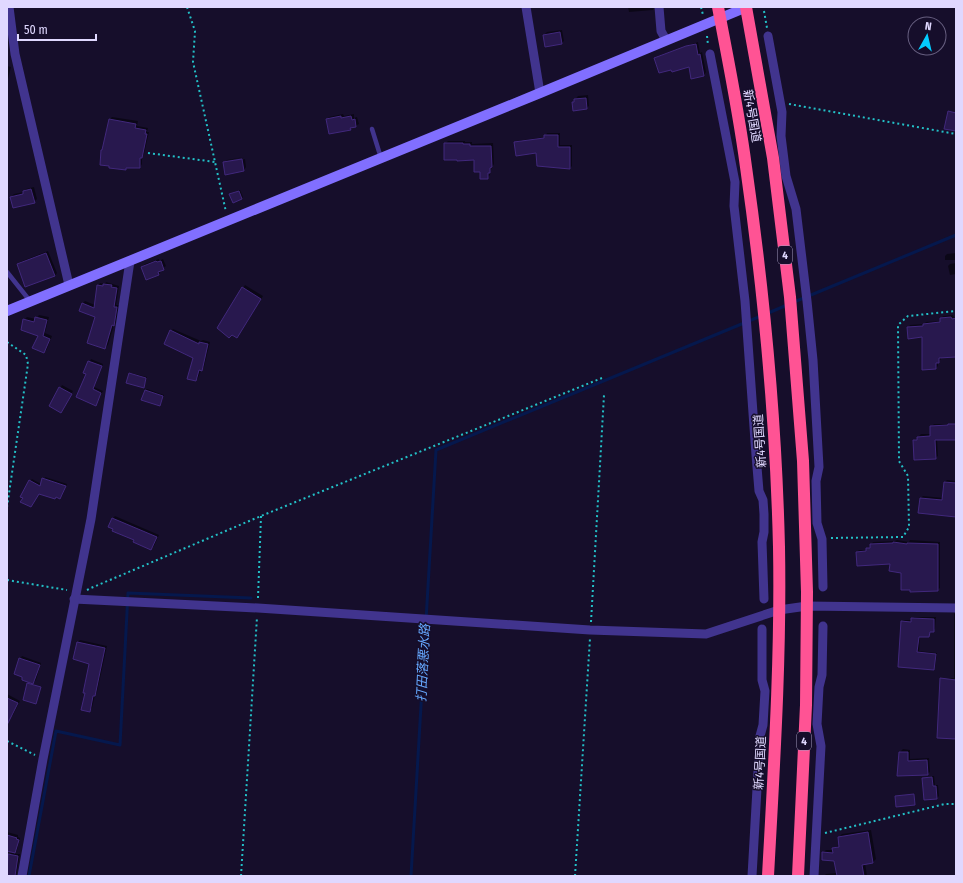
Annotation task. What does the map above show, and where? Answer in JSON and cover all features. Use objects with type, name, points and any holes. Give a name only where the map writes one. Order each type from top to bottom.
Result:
[{"type":"highway","name":"新4号国道","points":[[746,7],[778,157],[798,384],[811,505],[807,606],[806,705],[798,876]]},
{"type":"highway","name":"新4号国道","points":[[719,12],[746,167],[769,364],[778,513],[778,705],[768,876]]},
{"type":"street","points":[[9,7],[15,54],[69,285]]},
{"type":"street","points":[[526,7],[540,93]]},
{"type":"street","points":[[659,7],[661,31],[666,40]]},
{"type":"street","points":[[7,311],[540,93],[666,40],[719,12],[746,7]]},
{"type":"street","points":[[768,36],[782,112],[778,157],[786,176],[796,209],[812,352],[819,467],[811,505],[822,539],[823,587]]},
{"type":"street","points":[[710,54],[734,182],[734,206],[745,302],[759,491],[763,500],[764,532],[762,542],[764,599]]},
{"type":"street","points":[[732,168],[746,167]]},
{"type":"street","points":[[22,876],[43,759],[91,520],[130,261]]},
{"type":"street","points":[[764,514],[778,513]]},
{"type":"street","points":[[75,595],[590,630],[706,634],[779,610],[807,606],[956,608]]},
{"type":"street","points":[[814,876],[821,746],[817,724],[819,687],[822,675],[823,626]]},
{"type":"street","points":[[752,876],[760,736],[763,725],[765,691],[762,680],[762,629]]},
{"type":"street","points":[[764,705],[778,705]]},
{"type":"street","points":[[806,705],[818,705]]},
{"type":"lane","points":[[372,130],[381,158]]},
{"type":"lane","points":[[7,272],[30,301]]},
{"type":"path","points":[[187,7],[196,31],[193,62],[228,221]]},
{"type":"path","points":[[701,7],[703,15]]},
{"type":"path","points":[[764,11],[768,36]]},
{"type":"path","points":[[780,102],[956,134]]},
{"type":"path","points":[[148,153],[216,162]]},
{"type":"path","points":[[822,539],[903,537],[909,527],[908,476],[899,461],[898,325],[908,316],[956,311]]},
{"type":"path","points":[[7,342],[26,355],[28,364],[7,507]]},
{"type":"path","points":[[7,580],[75,595],[261,516],[602,378]]},
{"type":"path","points":[[241,876],[258,608],[261,516]]},
{"type":"path","points":[[7,741],[43,759]]},
{"type":"path","points":[[816,835],[945,804],[956,804]]},
{"type":"building","points":[[560,32],[562,44],[545,47],[543,35]]},
{"type":"building","points":[[696,44],[698,55],[700,54],[704,76],[691,79],[689,67],[672,72],[671,70],[659,73],[654,58],[686,46]]},
{"type":"building","points":[[586,98],[587,109],[573,111],[572,102],[574,102],[574,99]]},
{"type":"building","points":[[948,111],[956,113],[956,131],[944,129]]},
{"type":"building","points":[[341,116],[341,118],[351,116],[352,120],[355,119],[356,127],[350,128],[351,130],[329,134],[326,119]]},
{"type":"building","points":[[109,119],[136,124],[135,128],[146,130],[145,134],[147,134],[142,158],[140,158],[140,168],[126,168],[126,170],[109,168],[109,166],[100,165],[101,150]]},
{"type":"building","points":[[544,135],[558,135],[558,147],[570,147],[570,169],[537,166],[536,153],[516,156],[514,142],[544,138]]},
{"type":"building","points":[[444,143],[463,143],[470,144],[470,146],[491,146],[492,167],[490,168],[490,173],[488,173],[488,179],[480,179],[480,172],[474,172],[474,160],[444,160]]},
{"type":"building","points":[[242,159],[244,171],[225,175],[223,162]]},
{"type":"building","points":[[31,189],[35,203],[13,208],[10,197],[23,194],[23,191]]},
{"type":"building","points":[[239,191],[242,199],[233,203],[229,194]]},
{"type":"building","points":[[46,253],[55,276],[25,287],[17,264]]},
{"type":"building","points":[[156,261],[161,261],[164,270],[158,272],[159,275],[146,280],[141,267]]},
{"type":"building","points":[[103,284],[112,285],[111,287],[117,288],[114,307],[117,307],[114,326],[112,325],[105,349],[87,343],[95,317],[79,311],[82,303],[94,308],[97,285],[103,286]]},
{"type":"building","points":[[242,287],[261,299],[237,338],[232,335],[229,338],[217,328]]},
{"type":"building","points":[[35,317],[47,320],[43,336],[50,339],[44,353],[32,348],[38,336],[21,330],[23,319],[34,322]]},
{"type":"building","points":[[951,317],[952,319],[956,318],[956,357],[939,358],[939,363],[936,363],[936,369],[922,370],[922,337],[908,339],[907,327],[923,326],[923,324],[940,322],[940,318]]},
{"type":"building","points":[[170,330],[199,344],[199,342],[208,344],[202,371],[199,370],[196,381],[187,379],[193,358],[164,344]]},
{"type":"building","points":[[88,361],[102,366],[93,389],[101,393],[96,406],[76,397],[86,374],[83,373]]},
{"type":"building","points":[[129,373],[146,378],[144,388],[126,383]]},
{"type":"building","points":[[59,387],[72,394],[61,413],[49,406]]},
{"type":"building","points":[[145,390],[163,396],[160,406],[141,400]]},
{"type":"building","points":[[956,424],[956,440],[935,440],[936,459],[914,460],[913,440],[917,440],[917,437],[930,436],[930,426]]},
{"type":"building","points":[[42,478],[66,486],[60,499],[39,494],[31,507],[20,502],[23,498],[20,497],[29,480],[40,486]]},
{"type":"building","points":[[944,482],[956,483],[956,517],[918,513],[920,498],[942,500]]},
{"type":"building","points":[[112,518],[157,537],[151,550],[133,542],[134,540],[112,531],[113,529],[108,527]]},
{"type":"building","points":[[893,542],[907,544],[938,544],[938,591],[910,592],[910,590],[901,590],[901,573],[889,571],[890,564],[857,566],[856,552],[866,551],[866,548],[870,548],[870,544]]},
{"type":"building","points":[[911,618],[934,619],[934,632],[930,632],[929,637],[919,637],[917,652],[936,654],[934,670],[898,667],[901,621],[911,622]]},
{"type":"building","points":[[77,642],[105,648],[95,696],[93,696],[90,712],[81,710],[89,664],[73,659]]},
{"type":"building","points":[[19,658],[40,665],[33,684],[22,680],[22,677],[14,674]]},
{"type":"building","points":[[940,678],[956,680],[956,739],[937,738]]},
{"type":"building","points":[[27,683],[41,687],[36,704],[23,700]]},
{"type":"building","points":[[7,698],[18,703],[7,725]]},
{"type":"building","points":[[899,752],[908,752],[908,761],[927,760],[928,775],[897,776]]},
{"type":"building","points":[[932,777],[933,786],[936,786],[937,799],[924,800],[922,778]]},
{"type":"building","points":[[914,794],[915,805],[896,807],[895,796]]},
{"type":"building","points":[[868,832],[873,863],[862,865],[864,876],[837,876],[834,861],[822,860],[822,852],[833,853],[832,848],[839,847],[838,837]]},
{"type":"building","points":[[7,835],[19,840],[15,853],[7,851]]},
{"type":"building","points":[[8,854],[18,856],[15,876],[7,876]]},
{"type":"waterway","points":[[794,302],[956,235]]},
{"type":"waterway","points":[[766,314],[787,305]]},
{"type":"waterway","name":"打田落悪水路","points":[[411,876],[436,450],[761,316]]},
{"type":"waterway","points":[[29,876],[56,731],[120,745],[128,593],[251,598]]}]
